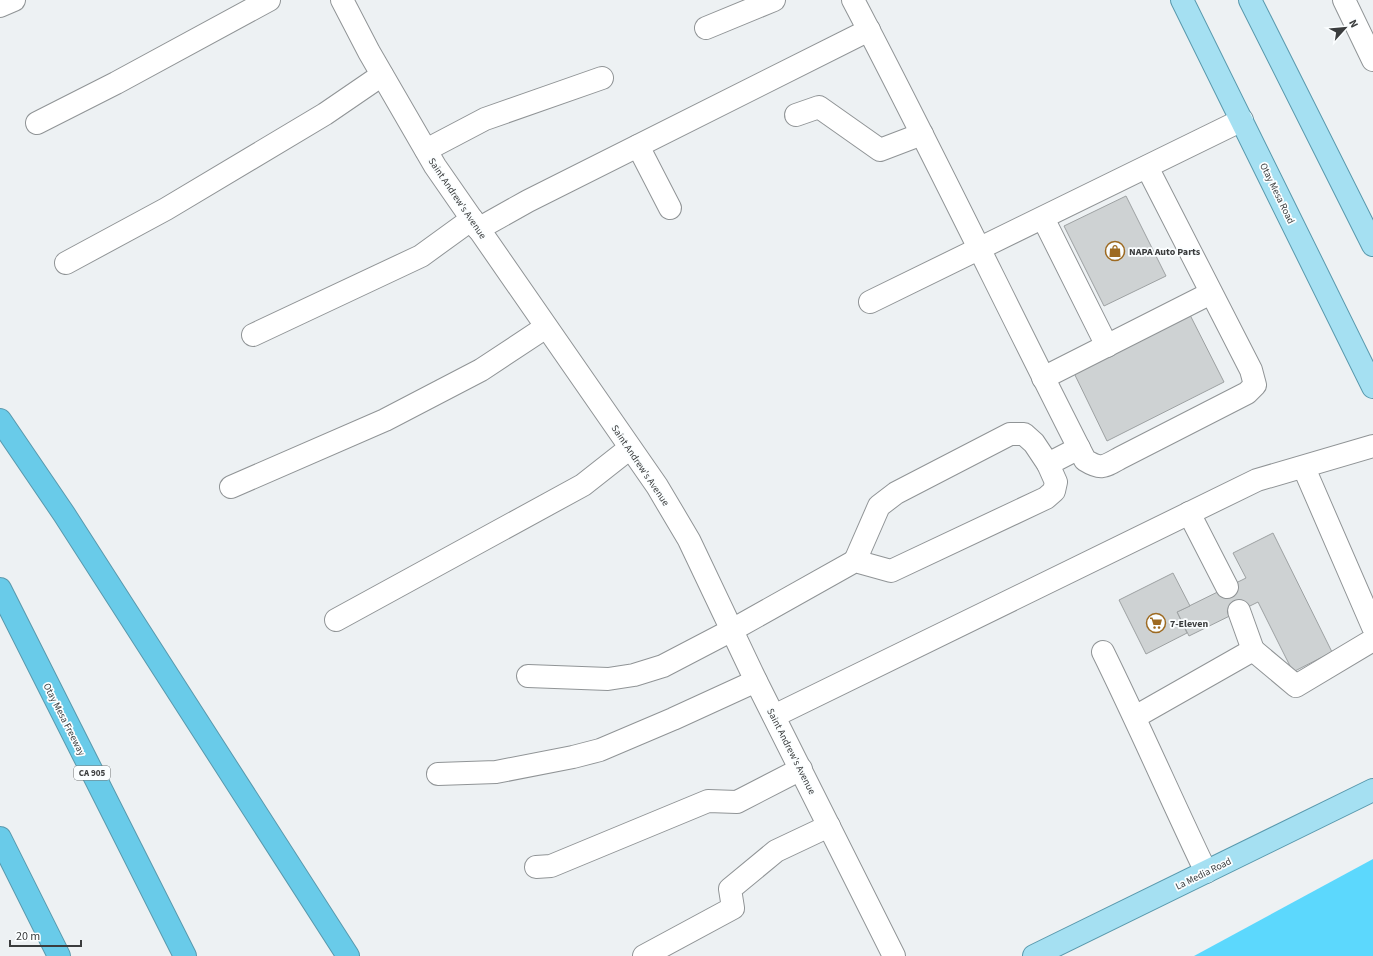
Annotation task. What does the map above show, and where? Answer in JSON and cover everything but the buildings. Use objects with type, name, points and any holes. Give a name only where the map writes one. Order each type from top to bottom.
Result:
[{"type":"highway","points":[[0,420],[72,528],[348,956]]},
{"type":"highway","name":"Otay Mesa Freeway","points":[[0,589],[185,956]]},
{"type":"highway","points":[[0,838],[59,956]]},
{"type":"main road","name":"Otay Mesa Road","points":[[1182,0],[1373,387]]},
{"type":"main road","points":[[1250,0],[1373,245]]},
{"type":"main road","name":"La Media Road","points":[[1034,956],[1373,790]]},
{"type":"street","points":[[0,6],[14,0]]},
{"type":"street","points":[[37,124],[269,0]]},
{"type":"street","name":"Saint Andrew's Avenue","points":[[342,0],[382,75],[426,150],[546,328],[657,486],[689,540],[756,681],[894,956]]},
{"type":"street","points":[[706,28],[774,0]]},
{"type":"street","points":[[1344,0],[1373,60]]},
{"type":"street","points":[[856,1],[978,249],[1085,460],[1096,467],[1103,467],[1247,394],[1255,385],[1251,370],[1147,167]]},
{"type":"street","points":[[253,336],[421,256],[475,224],[528,201],[869,30]]},
{"type":"street","points":[[66,263],[166,209],[325,114],[382,75]]},
{"type":"street","points":[[426,150],[485,119],[602,78]]},
{"type":"street","points":[[796,115],[819,107],[880,150],[922,134]]},
{"type":"street","points":[[870,302],[1242,120]]},
{"type":"street","points":[[638,146],[670,208]]},
{"type":"street","points":[[1043,218],[1107,346]]},
{"type":"street","points":[[1044,378],[1211,293]]},
{"type":"street","points":[[231,487],[385,420],[481,370],[546,328]]},
{"type":"street","points":[[528,676],[608,679],[634,675],[663,666],[732,630],[855,561],[879,506],[896,493],[1010,434],[1024,434],[1034,443],[1048,464],[1056,482],[1054,491],[1046,498],[891,571],[855,561]]},
{"type":"street","points":[[774,716],[1257,480],[1284,471],[1304,468],[1373,446]]},
{"type":"street","points":[[336,620],[583,485],[630,448]]},
{"type":"street","points":[[1048,464],[1079,448]]},
{"type":"street","points":[[1304,468],[1373,627]]},
{"type":"street","points":[[1189,513],[1227,587]]},
{"type":"street","points":[[1239,611],[1253,650],[1296,686],[1373,640]]},
{"type":"street","points":[[1135,717],[1253,650]]},
{"type":"street","points":[[1103,652],[1135,717],[1158,772],[1206,872]]},
{"type":"street","points":[[438,774],[496,772],[573,758],[600,750],[756,681]]},
{"type":"street","points":[[536,867],[551,866],[708,801],[736,802],[801,769]]},
{"type":"street","points":[[644,956],[733,908],[730,889],[776,851],[829,826]]},
{"type":"shaded area","points":[[1373,859],[1373,956],[1194,956]]},
{"type":"place","name":"NAPA Auto Parts","points":[[1115,251]]},
{"type":"place","name":"7-Eleven","points":[[1156,623]]}]
